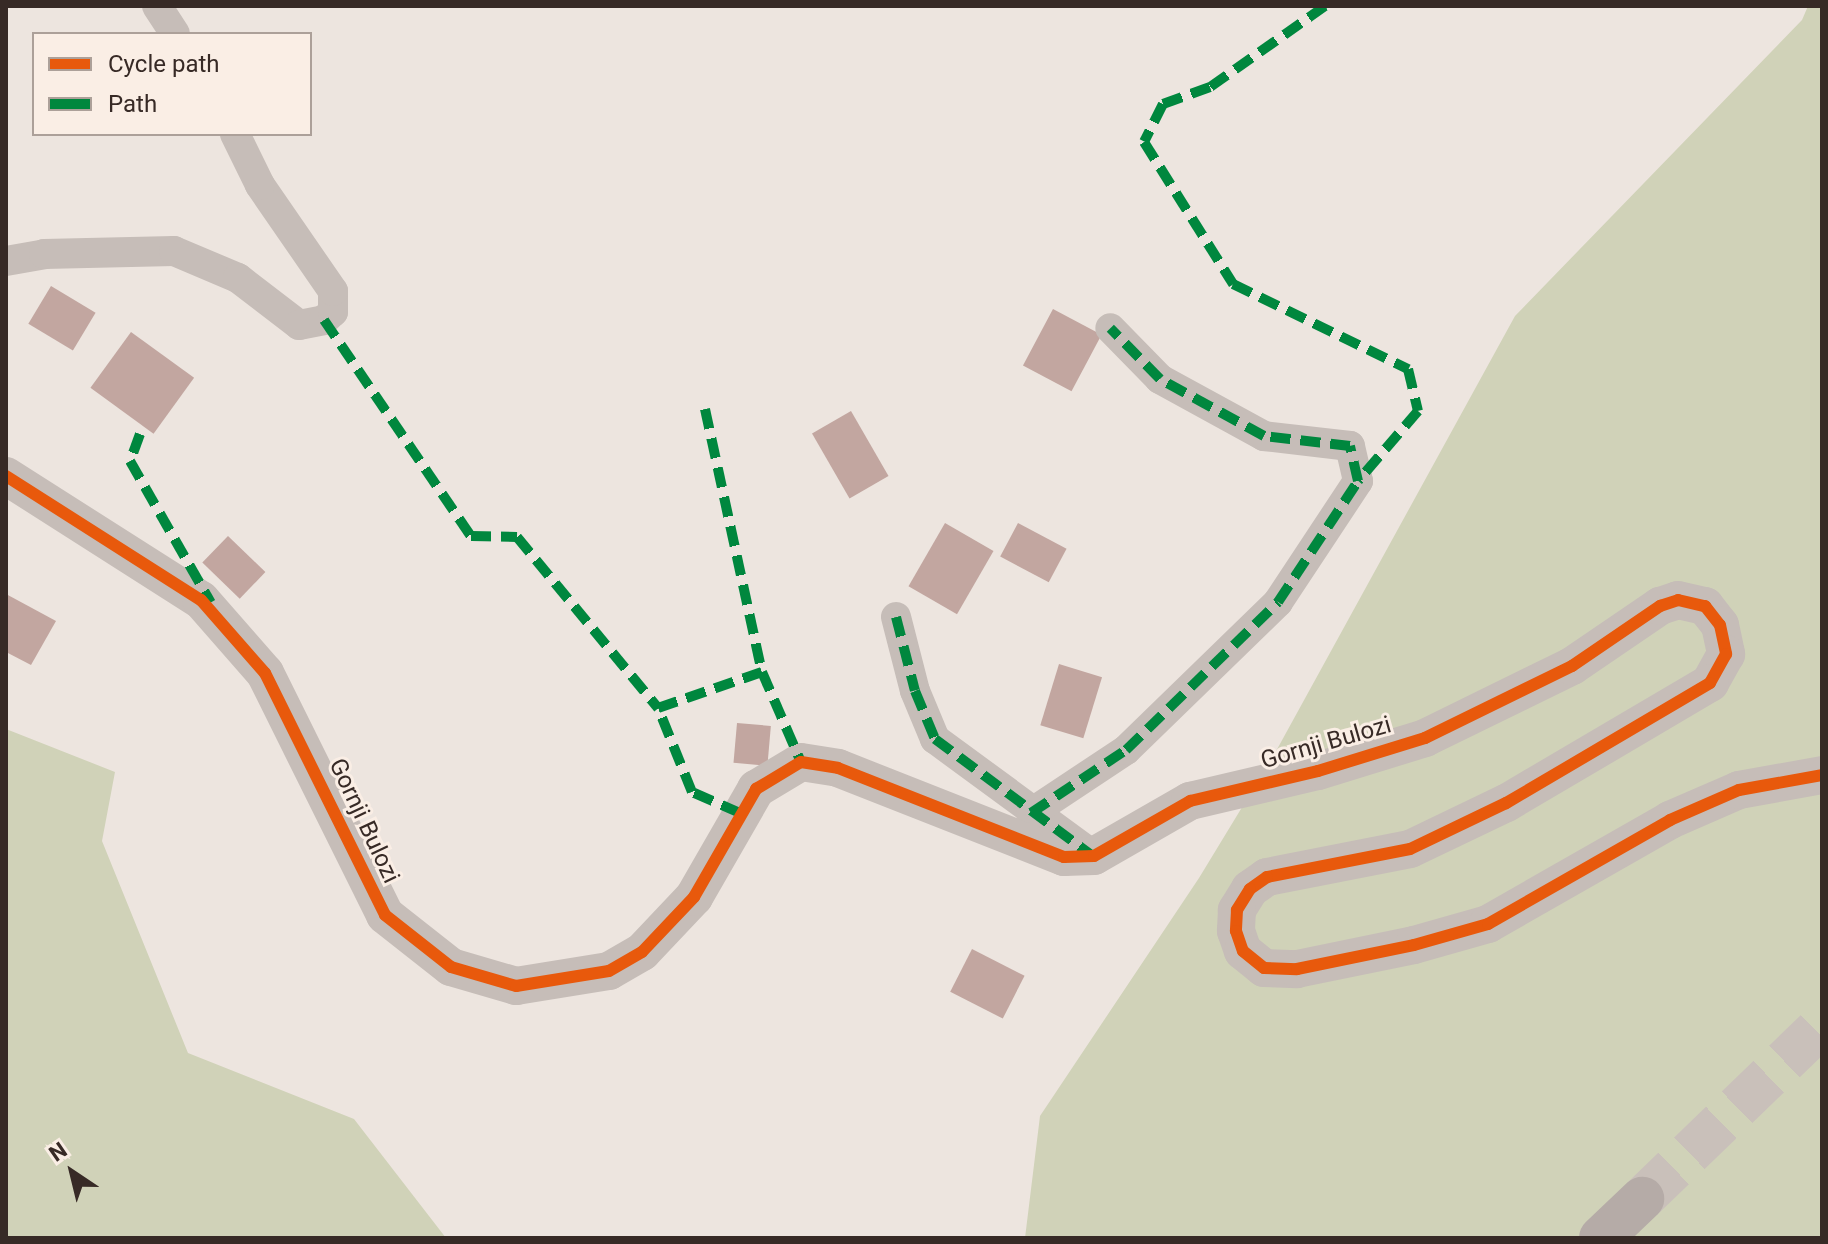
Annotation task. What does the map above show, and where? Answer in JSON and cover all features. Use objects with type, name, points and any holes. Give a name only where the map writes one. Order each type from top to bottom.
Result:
[{"type":"main road","points":[[1601,1238],[1642,1199]]},
{"type":"street","points":[[157,6],[174,32]]},
{"type":"street","points":[[6,261],[44,254],[174,251],[238,278],[299,325],[324,320],[333,312],[333,291],[260,185],[236,136]]},
{"type":"street","points":[[1031,813],[1126,750],[1278,602],[1358,481],[1350,446],[1264,436],[1160,379],[1110,328]]},
{"type":"street","name":"Gornji Bulozi","points":[[6,476],[201,600],[265,673],[385,915],[451,967],[483,980],[516,986],[565,982],[609,971],[642,952],[694,897],[756,789],[801,762],[838,768],[1064,857],[1094,856],[1190,801],[1318,771],[1425,738],[1572,666],[1660,606],[1678,600],[1705,606],[1720,625],[1726,654],[1710,683],[1506,803],[1410,849],[1267,877],[1250,889],[1237,910],[1236,931],[1243,951],[1264,968],[1297,969],[1414,945],[1488,924],[1670,820],[1739,790],[1822,775]]},
{"type":"street","points":[[896,617],[915,691],[935,739],[1031,813],[1094,856]]},
{"type":"green space","points":[[1808,6],[1822,6],[1822,1238],[1025,1238],[1040,1116],[1199,878],[1275,753],[1515,316],[1802,20]]},
{"type":"green space","points":[[6,729],[115,772],[102,841],[188,1053],[354,1119],[446,1238],[6,1238]]},
{"type":"building","points":[[51,286],[96,313],[73,350],[28,324]]},
{"type":"building","points":[[1053,309],[1102,335],[1072,391],[1023,366]]},
{"type":"building","points":[[131,332],[194,378],[154,434],[90,388]]},
{"type":"building","points":[[851,411],[888,476],[850,498],[812,434]]},
{"type":"building","points":[[945,523],[993,551],[957,614],[908,586]]},
{"type":"building","points":[[1018,523],[1067,549],[1049,582],[1000,557]]},
{"type":"building","points":[[228,536],[265,572],[240,599],[202,563]]},
{"type":"building","points":[[6,594],[56,621],[31,665],[6,652]]},
{"type":"building","points":[[1059,664],[1102,677],[1083,738],[1040,725]]},
{"type":"building","points":[[737,723],[771,726],[767,766],[734,763]]},
{"type":"building","points":[[972,949],[1025,976],[1003,1019],[950,992]]},
{"type":"tunnel","points":[[1642,1199],[1822,1025]]},
{"type":"marked path","points":[[1325,6],[1210,87],[1163,104],[1144,142],[1233,284],[1408,369],[1418,411],[1358,481]]},
{"type":"marked path","points":[[324,320],[471,536],[517,537],[658,708]]},
{"type":"marked path","points":[[1031,813],[1126,750],[1278,602],[1358,481],[1350,446],[1264,436],[1160,379],[1110,328]]},
{"type":"marked path","points":[[705,409],[762,672],[801,762]]},
{"type":"marked path","points":[[140,434],[130,461],[211,603]]},
{"type":"marked path","points":[[896,617],[915,691],[935,739],[1090,854]]},
{"type":"marked path","points":[[740,813],[692,792],[658,708],[762,672]]},
{"type":"cycle path","points":[[6,476],[201,600],[265,673],[385,915],[451,967],[516,986],[609,971],[642,952],[694,897],[756,789],[801,762],[838,768],[1064,857],[1094,856],[1190,801],[1318,771],[1425,738],[1572,666],[1660,606],[1678,600],[1705,606],[1720,625],[1726,654],[1710,683],[1506,803],[1410,849],[1267,877],[1250,889],[1237,910],[1236,931],[1243,951],[1264,968],[1297,969],[1414,945],[1488,924],[1670,820],[1739,790],[1822,775]]}]
